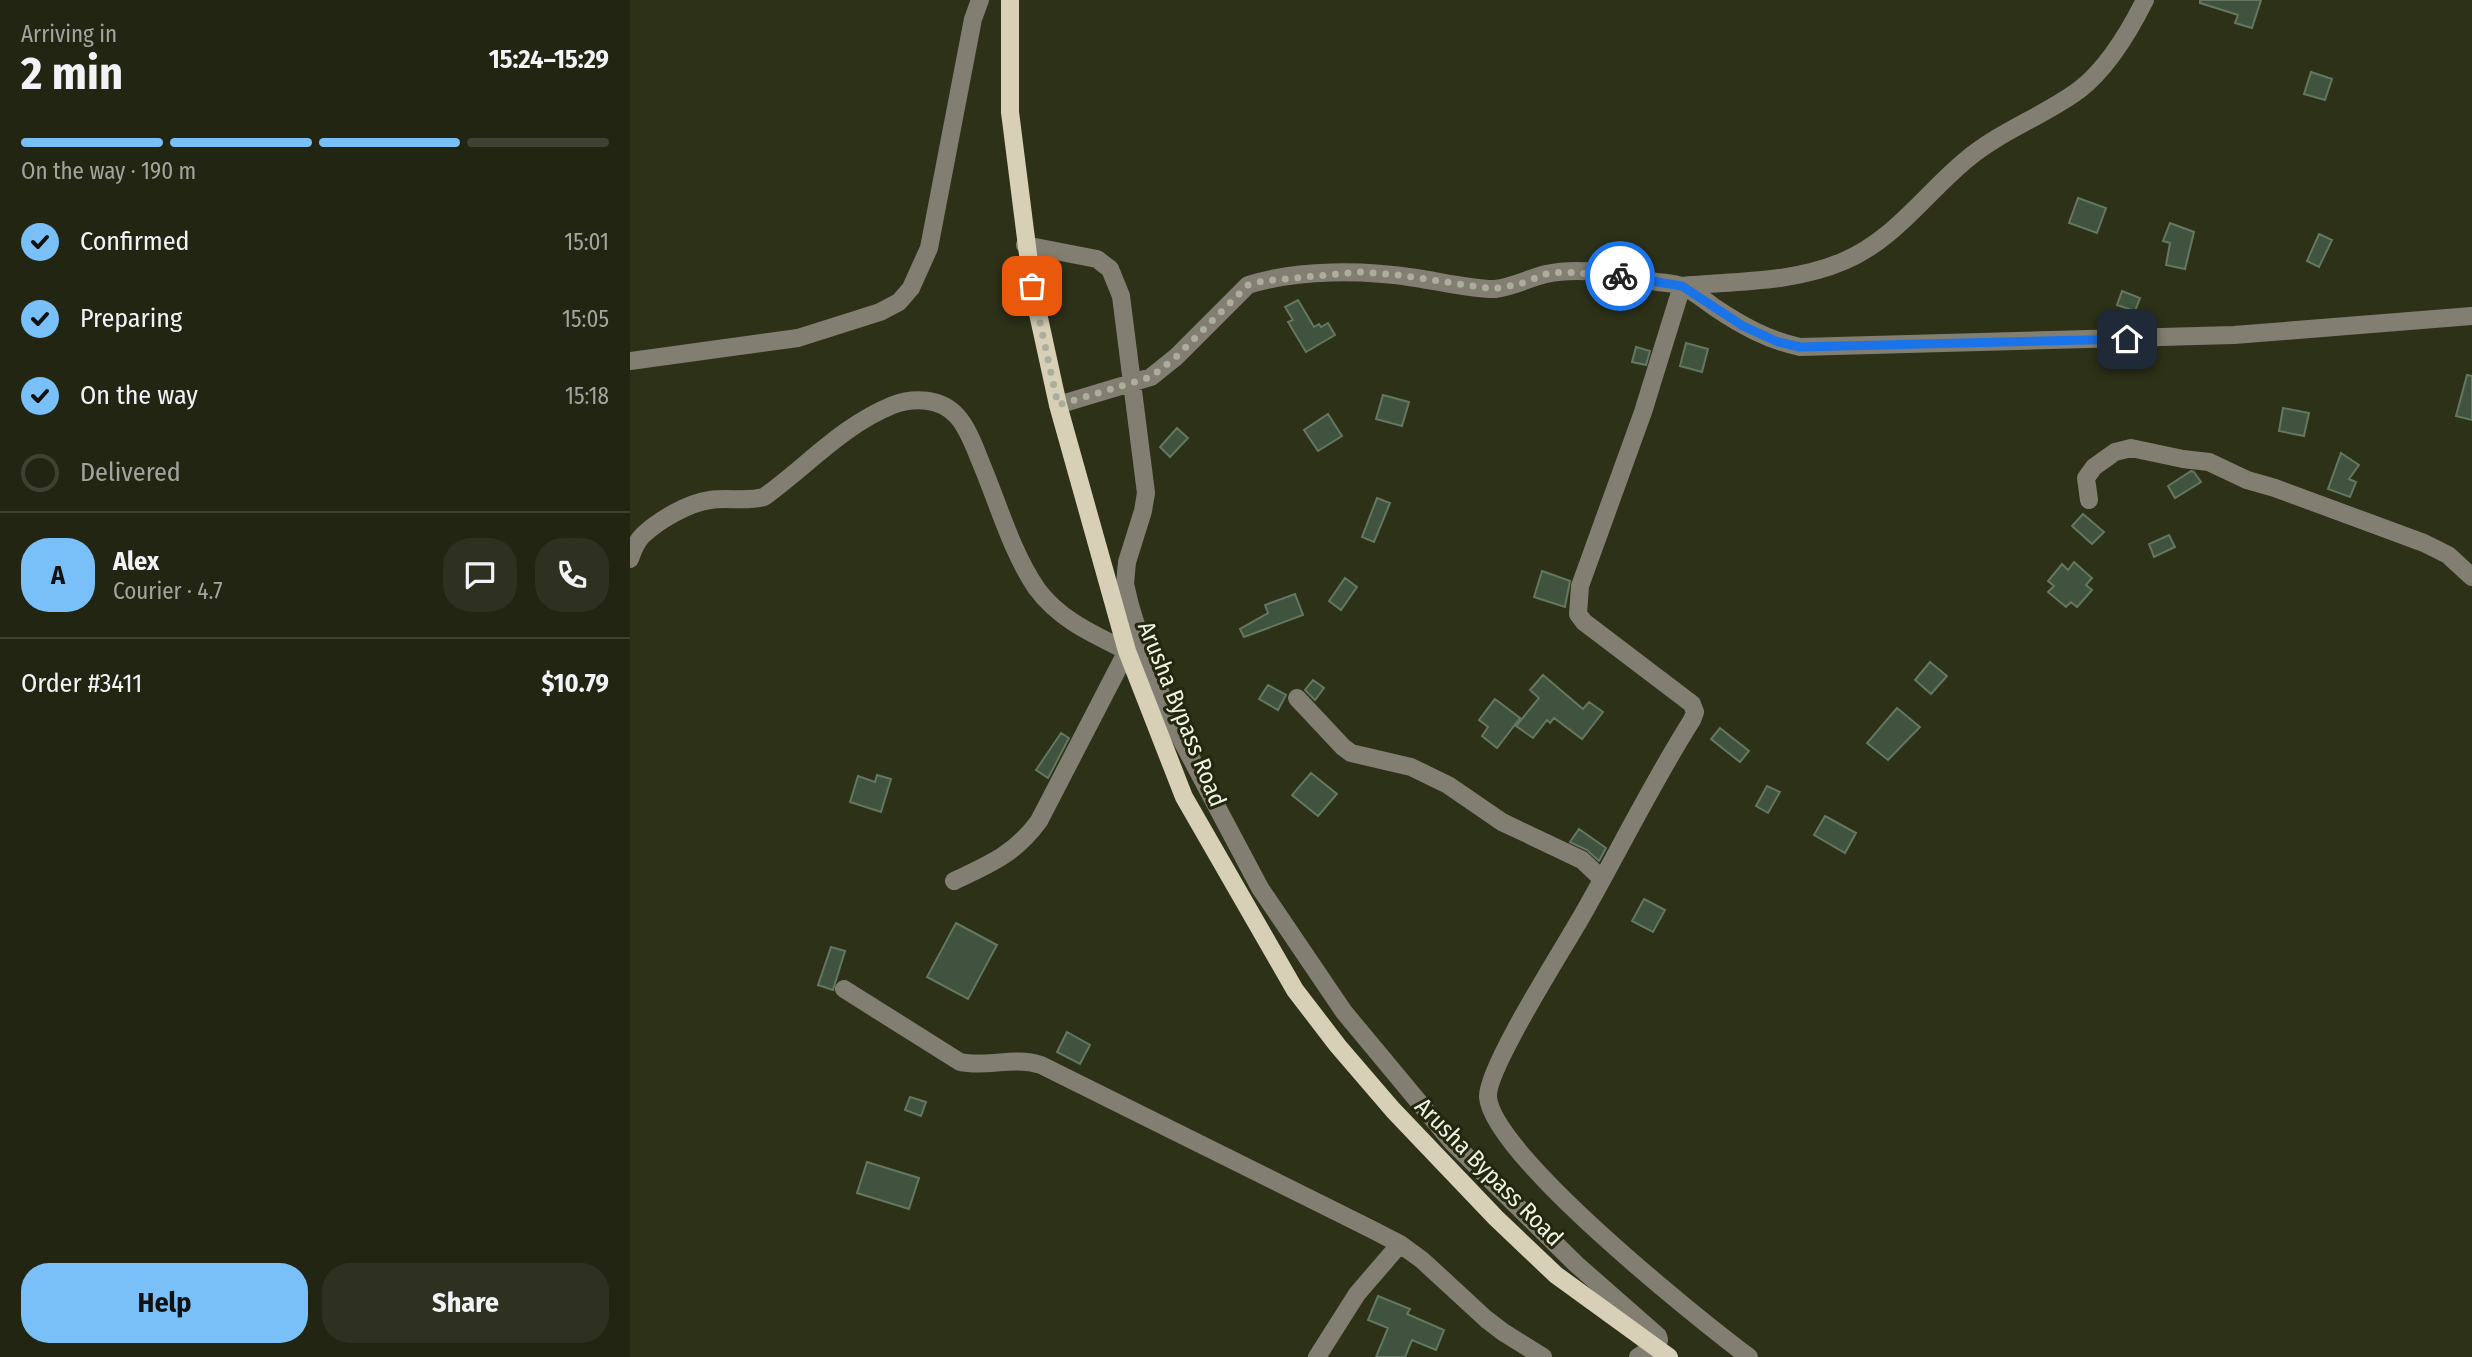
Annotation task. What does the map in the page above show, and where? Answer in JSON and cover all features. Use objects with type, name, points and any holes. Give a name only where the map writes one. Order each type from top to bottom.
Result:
[{"type":"main road","name":"Arusha Bypass Road","points":[[1010,0],[1010,112],[1026,245],[1058,405],[1127,652],[1184,797],[1295,990],[1338,1046],[1393,1110],[1496,1218],[1556,1275],[1661,1352]]},
{"type":"street","points":[[630,361],[798,338],[880,312],[899,302],[911,288],[929,248],[949,132],[973,19],[980,0]]},
{"type":"street","points":[[1058,405],[1151,377],[1168,364],[1248,285],[1263,281],[1360,272],[1493,289],[1520,284],[1546,274],[1564,272],[1597,273],[1682,286],[1805,275],[1867,251],[1889,234],[1969,157],[2080,89],[2113,55],[2144,0]]},
{"type":"street","points":[[1026,245],[1097,259],[1110,269],[1121,296],[1146,493],[1127,562],[1125,584],[1144,651],[1174,726],[1205,788],[1260,887],[1344,1012],[1387,1067],[1452,1142],[1507,1197],[1593,1280],[1656,1334],[1661,1352],[1638,1357]]},
{"type":"street","points":[[1682,286],[1743,326],[1778,342],[1800,347],[2234,335],[2472,316]]},
{"type":"street","points":[[1682,286],[1643,412],[1580,586],[1578,614],[1584,622],[1692,704],[1695,712],[1658,773],[1602,879],[1508,1045],[1490,1083],[1488,1099],[1499,1125],[1549,1185],[1694,1315],[1749,1357]]},
{"type":"street","points":[[630,559],[643,534],[685,508],[708,500],[752,500],[764,497],[845,431],[893,405],[914,399],[931,401],[942,404],[957,416],[967,432],[1024,566],[1048,603],[1077,626],[1127,652],[1039,821],[1028,836],[1001,859],[954,881]]},
{"type":"street","points":[[2089,500],[2086,478],[2094,467],[2115,452],[2131,447],[2208,462],[2247,480],[2424,543],[2448,555],[2472,577]]},
{"type":"street","points":[[1297,698],[1343,747],[1352,753],[1411,767],[1448,785],[1502,822],[1582,860],[1594,868],[1602,879]]},
{"type":"street","points":[[844,989],[960,1062],[981,1064],[1025,1060],[1041,1065],[1399,1244],[1422,1260],[1503,1332],[1543,1357]]},
{"type":"street","points":[[1317,1357],[1357,1294],[1399,1244]]},
{"type":"street","points":[[1503,1332],[1510,1357]]},
{"type":"building","points":[[2200,0],[2261,0],[2252,28],[2235,23],[2238,15],[2200,3]]},
{"type":"building","points":[[2311,72],[2332,79],[2325,100],[2304,94]]},
{"type":"building","points":[[2078,198],[2106,208],[2097,233],[2069,223]]},
{"type":"building","points":[[2170,223],[2194,232],[2185,269],[2166,265],[2170,243],[2163,241]]},
{"type":"building","points":[[2319,234],[2332,240],[2319,267],[2307,261]]},
{"type":"building","points":[[2122,291],[2140,298],[2135,311],[2117,305]]},
{"type":"building","points":[[1298,300],[1314,327],[1328,323],[1335,335],[1306,352],[1288,322],[1293,320],[1285,307]]},
{"type":"building","points":[[1686,343],[1708,349],[1702,372],[1680,366]]},
{"type":"building","points":[[1636,347],[1650,351],[1646,365],[1632,362]]},
{"type":"building","points":[[2467,375],[2472,376],[2472,420],[2456,416]]},
{"type":"building","points":[[1383,395],[1409,402],[1402,426],[1376,419]]},
{"type":"building","points":[[2283,408],[2309,413],[2304,436],[2279,431]]},
{"type":"building","points":[[1328,414],[1342,436],[1318,451],[1304,430]]},
{"type":"building","points":[[1177,428],[1188,438],[1170,457],[1160,447]]},
{"type":"building","points":[[2341,453],[2359,465],[2349,479],[2356,482],[2350,497],[2328,489]]},
{"type":"building","points":[[2191,471],[2201,482],[2175,498],[2168,486]]},
{"type":"building","points":[[1377,498],[1390,503],[1374,542],[1362,537]]},
{"type":"building","points":[[2083,514],[2104,532],[2092,544],[2072,526]]},
{"type":"building","points":[[2169,535],[2175,547],[2154,557],[2149,544]]},
{"type":"building","points":[[2074,562],[2092,578],[2086,585],[2092,590],[2077,607],[2071,602],[2066,607],[2048,592],[2054,586],[2048,581],[2062,564],[2068,570]]},
{"type":"building","points":[[1542,571],[1570,581],[1565,607],[1534,597]]},
{"type":"building","points":[[1345,578],[1357,587],[1341,610],[1329,601]]},
{"type":"building","points":[[1295,594],[1303,615],[1244,637],[1240,629],[1268,613],[1265,605]]},
{"type":"building","points":[[1930,662],[1947,676],[1931,694],[1915,680]]},
{"type":"building","points":[[1543,675],[1583,709],[1589,702],[1603,712],[1582,739],[1554,718],[1550,723],[1547,720],[1533,738],[1516,726],[1539,698],[1530,690]]},
{"type":"building","points":[[1313,680],[1324,688],[1315,700],[1305,690]]},
{"type":"building","points":[[1268,685],[1286,695],[1278,710],[1259,699]]},
{"type":"building","points":[[1495,699],[1520,718],[1497,748],[1482,736],[1488,727],[1479,720]]},
{"type":"building","points":[[1897,708],[1920,727],[1888,760],[1867,743]]},
{"type":"building","points":[[1720,728],[1749,751],[1740,762],[1711,739]]},
{"type":"building","points":[[1061,733],[1069,738],[1048,778],[1036,770]]},
{"type":"building","points":[[1311,773],[1337,794],[1318,816],[1292,795]]},
{"type":"building","points":[[877,775],[891,779],[881,812],[850,802],[858,776],[875,782]]},
{"type":"building","points":[[1767,786],[1780,792],[1768,813],[1756,806]]},
{"type":"building","points":[[1825,816],[1856,833],[1845,853],[1814,835]]},
{"type":"building","points":[[1579,829],[1606,848],[1599,861],[1587,850],[1570,842]]},
{"type":"building","points":[[1644,899],[1665,910],[1653,932],[1632,921]]},
{"type":"building","points":[[956,923],[997,945],[968,999],[927,977]]},
{"type":"building","points":[[831,947],[845,951],[833,990],[818,985]]},
{"type":"building","points":[[1067,1032],[1090,1045],[1080,1064],[1057,1052]]},
{"type":"building","points":[[910,1097],[926,1102],[921,1116],[905,1110]]},
{"type":"building","points":[[867,1162],[919,1178],[909,1209],[857,1193]]},
{"type":"building","points":[[1378,1296],[1410,1309],[1407,1314],[1444,1330],[1436,1350],[1412,1340],[1405,1357],[1376,1357],[1388,1328],[1368,1320]]},
{"type":"way so far","points":[[1032,286],[1058,405],[1151,377],[1176,357],[1248,285],[1263,281],[1360,272],[1493,289],[1520,284],[1546,274],[1564,272],[1620,276]]},
{"type":"route","points":[[1620,276],[1682,286],[1743,326],[1778,342],[1800,347],[2127,339]]}]
